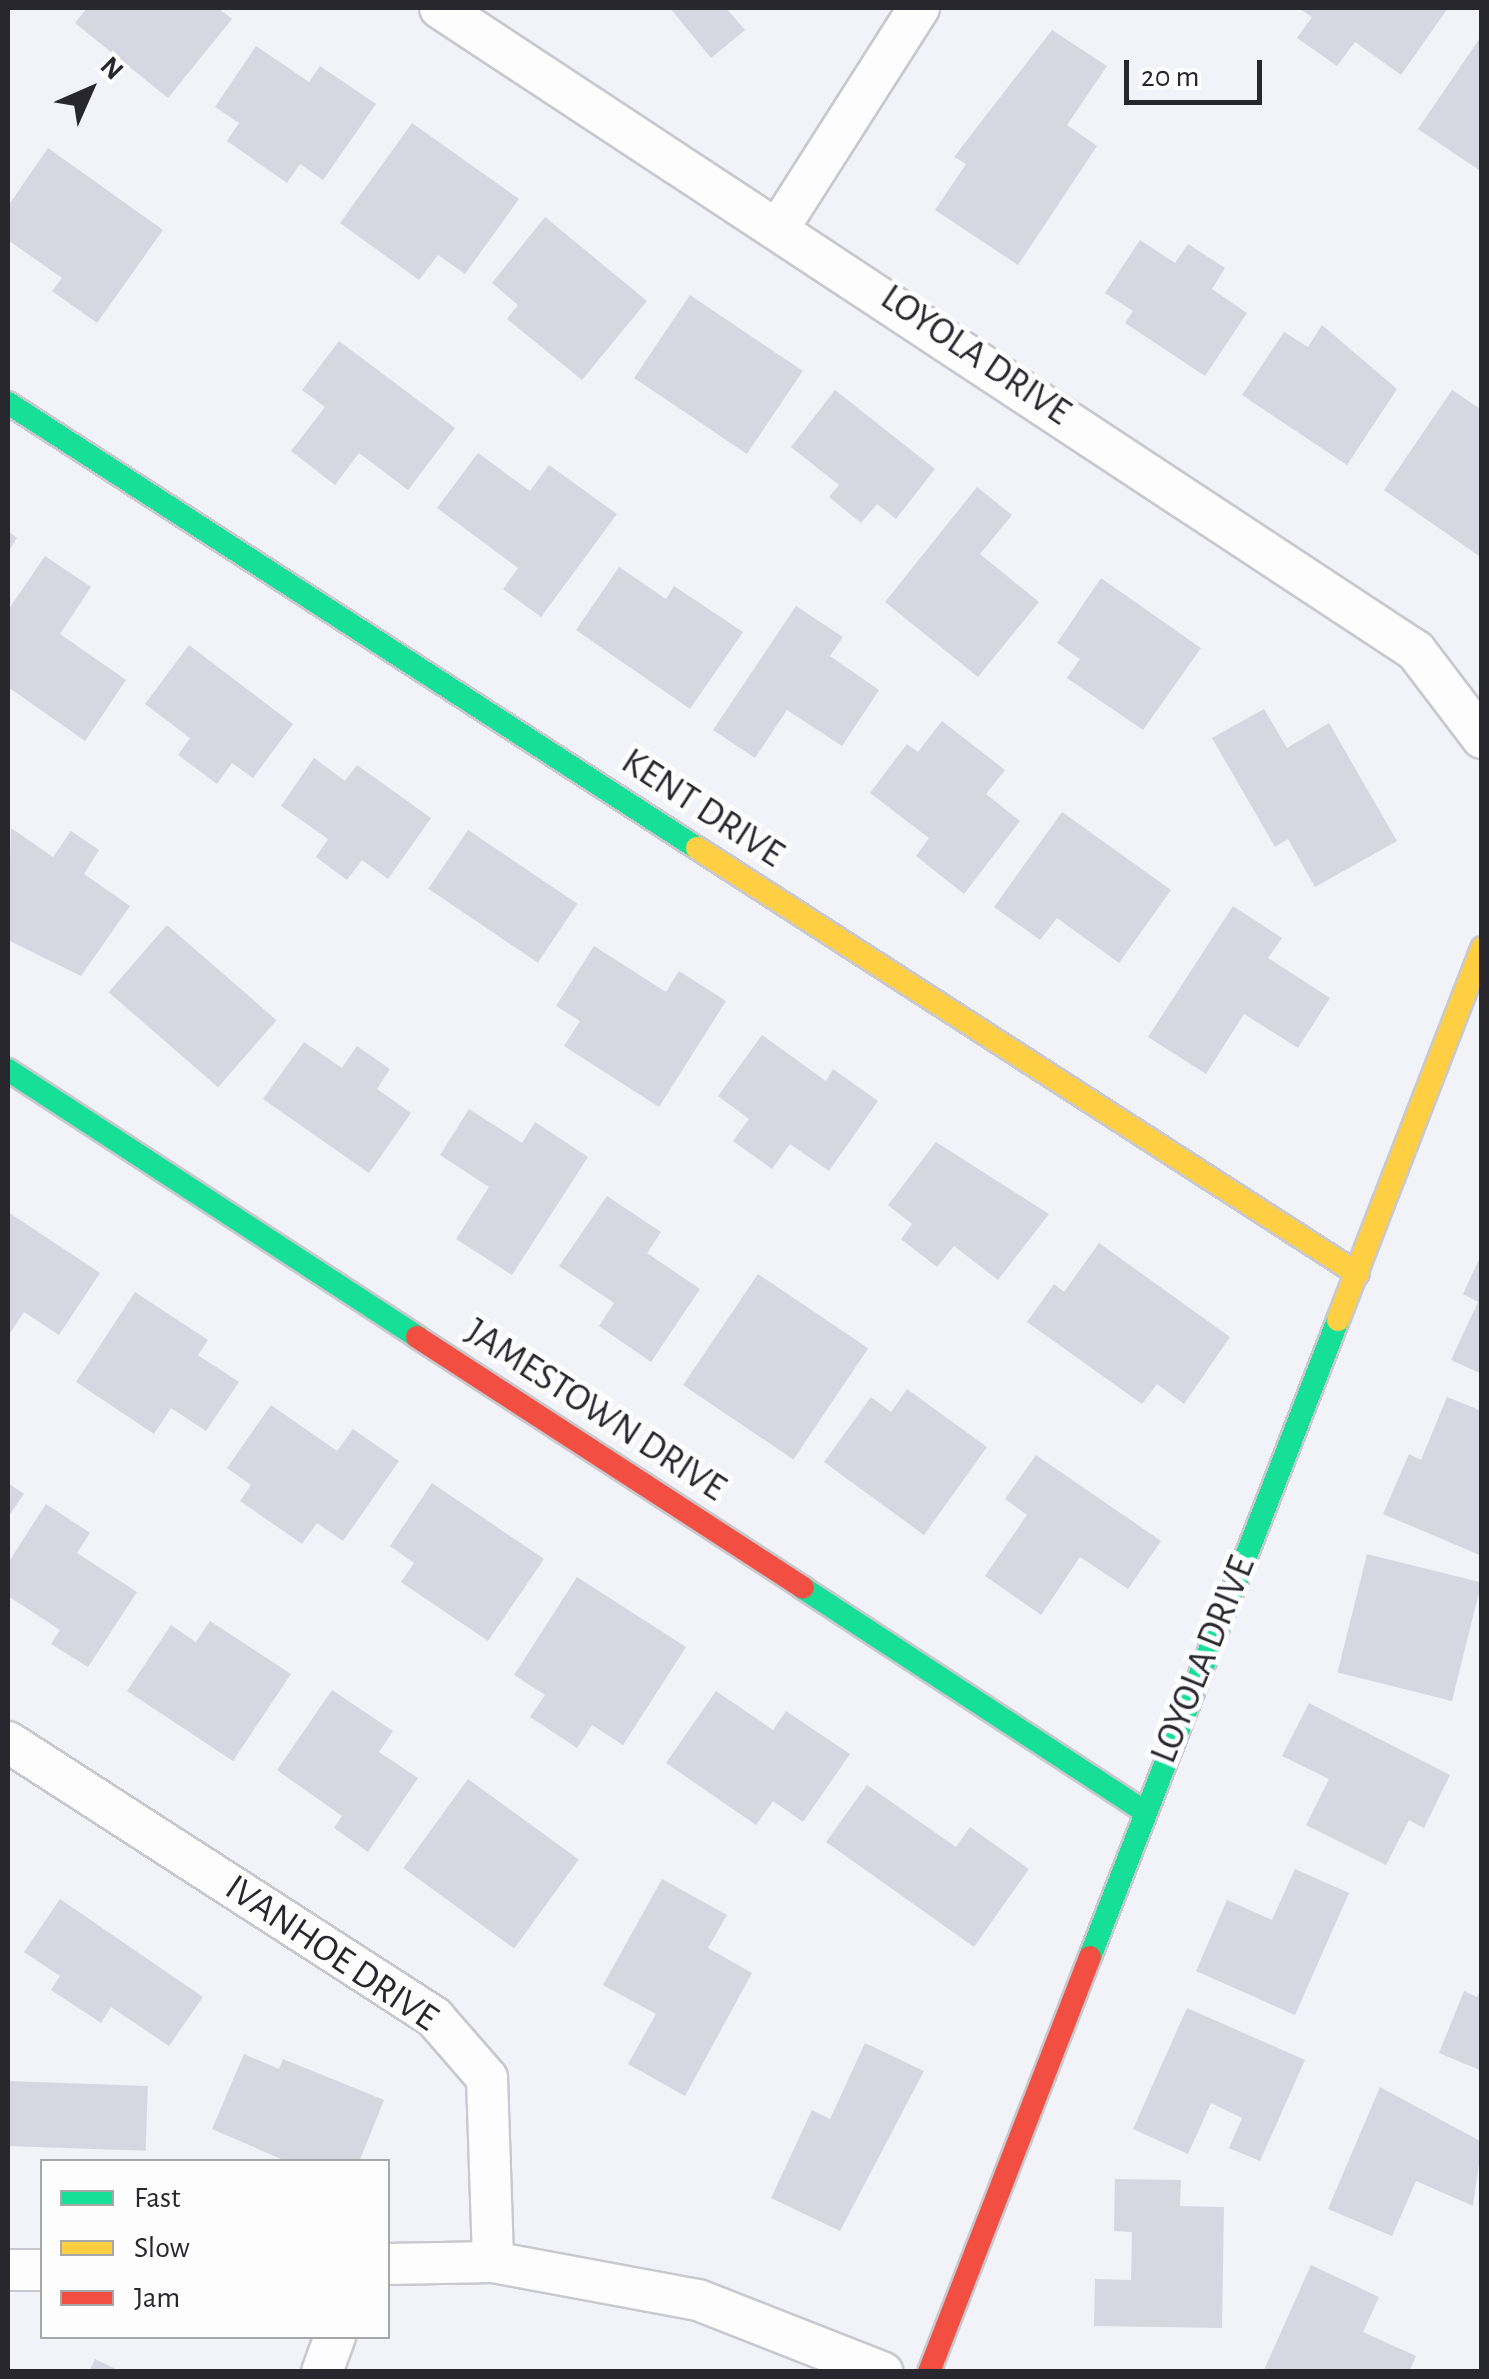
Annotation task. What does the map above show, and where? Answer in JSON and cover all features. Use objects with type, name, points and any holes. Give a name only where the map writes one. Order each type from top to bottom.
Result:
[{"type":"street","name":"LOYOLA DRIVE","points":[[440,8],[780,226],[1416,651],[1482,738]]},
{"type":"street","points":[[780,226],[919,8]]},
{"type":"street","name":"KENT DRIVE","points":[[8,402],[1358,1274]]},
{"type":"street","name":"LOYOLA DRIVE","points":[[929,2372],[1482,948]]},
{"type":"street","name":"JAMESTOWN DRIVE","points":[[8,1070],[1144,1811]]},
{"type":"street","name":"IVANHOE DRIVE","points":[[8,1742],[434,2017],[488,2078],[493,2262]]},
{"type":"street","points":[[390,2264],[493,2262],[698,2300],[882,2372]]},
{"type":"street","points":[[8,2270],[40,2270]]},
{"type":"street","points":[[322,2372],[335,2339]]},
{"type":"building","points":[[87,8],[218,8],[232,19],[168,98],[75,23]]},
{"type":"building","points":[[670,8],[726,8],[745,30],[711,58]]},
{"type":"building","points":[[1298,8],[1448,8],[1401,75],[1355,42],[1337,66],[1297,38],[1312,17]]},
{"type":"building","points":[[1052,30],[1107,66],[1067,125],[1097,146],[1018,265],[935,210],[966,164],[954,157]]},
{"type":"building","points":[[1482,35],[1482,172],[1418,129]]},
{"type":"building","points":[[256,46],[309,82],[320,66],[376,104],[323,180],[300,164],[287,183],[227,141],[239,123],[215,107]]},
{"type":"building","points":[[412,123],[519,199],[465,274],[438,255],[419,280],[340,223]]},
{"type":"building","points":[[48,148],[163,230],[97,323],[52,291],[62,278],[8,240],[8,206]]},
{"type":"building","points":[[545,217],[647,301],[582,380],[507,319],[518,305],[492,283]]},
{"type":"building","points":[[1140,240],[1175,263],[1188,244],[1225,268],[1212,289],[1247,313],[1205,376],[1125,323],[1133,311],[1105,293]]},
{"type":"building","points":[[690,295],[803,371],[747,454],[634,378]]},
{"type":"building","points":[[1322,325],[1397,389],[1347,465],[1242,395],[1284,332],[1308,347]]},
{"type":"building","points":[[339,341],[455,428],[408,490],[359,453],[335,485],[291,451],[325,407],[302,390]]},
{"type":"building","points":[[835,390],[935,469],[896,519],[877,504],[861,523],[829,497],[839,485],[791,447]]},
{"type":"building","points":[[1452,390],[1482,410],[1482,558],[1384,490]]},
{"type":"building","points":[[478,453],[530,491],[549,465],[617,514],[541,617],[503,589],[518,568],[437,508]]},
{"type":"building","points":[[977,487],[1012,515],[980,554],[1039,602],[978,677],[885,602]]},
{"type":"building","points":[[8,531],[17,538],[8,552]]},
{"type":"building","points":[[45,556],[91,587],[60,634],[126,680],[85,741],[8,687],[8,610]]},
{"type":"building","points":[[619,567],[666,599],[674,586],[743,632],[690,709],[576,630]]},
{"type":"building","points":[[1101,578],[1201,648],[1143,730],[1067,678],[1080,659],[1057,643]]},
{"type":"building","points":[[796,606],[843,637],[830,656],[879,690],[842,746],[787,710],[755,758],[713,730]]},
{"type":"building","points":[[189,645],[293,724],[253,778],[232,763],[217,784],[178,755],[190,738],[145,704]]},
{"type":"building","points":[[1264,709],[1287,748],[1329,723],[1397,841],[1315,887],[1288,839],[1275,847],[1212,738]]},
{"type":"building","points":[[942,721],[1005,770],[986,794],[1020,821],[964,894],[916,856],[929,838],[870,793],[907,744],[918,752]]},
{"type":"building","points":[[314,758],[345,781],[357,765],[431,818],[388,879],[362,860],[347,880],[316,857],[328,839],[281,806]]},
{"type":"building","points":[[1062,812],[1171,890],[1119,963],[1057,918],[1040,940],[994,907]]},
{"type":"building","points":[[11,828],[53,857],[71,831],[99,850],[84,874],[130,906],[81,976],[8,940]]},
{"type":"building","points":[[468,830],[577,904],[538,963],[428,889]]},
{"type":"building","points":[[1233,906],[1282,938],[1268,958],[1330,998],[1298,1048],[1244,1014],[1206,1074],[1148,1037]]},
{"type":"building","points":[[167,925],[276,1020],[218,1087],[109,992]]},
{"type":"building","points":[[594,946],[666,992],[679,971],[726,1001],[659,1107],[564,1046],[580,1021],[556,1006]]},
{"type":"building","points":[[762,1035],[826,1081],[833,1069],[878,1101],[829,1171],[790,1144],[772,1169],[733,1141],[749,1119],[718,1096]]},
{"type":"building","points":[[304,1042],[342,1068],[357,1046],[390,1069],[377,1089],[411,1113],[369,1173],[263,1099]]},
{"type":"building","points":[[469,1109],[522,1143],[535,1122],[588,1157],[512,1275],[456,1239],[489,1187],[440,1155]]},
{"type":"building","points":[[936,1142],[1049,1214],[998,1280],[954,1246],[937,1267],[901,1239],[912,1224],[888,1205]]},
{"type":"building","points":[[607,1196],[661,1232],[647,1253],[700,1289],[651,1362],[599,1326],[614,1303],[559,1266]]},
{"type":"building","points":[[8,1212],[100,1273],[59,1335],[24,1312],[8,1336]]},
{"type":"building","points":[[1099,1243],[1230,1337],[1184,1404],[1157,1384],[1142,1404],[1027,1322],[1054,1284],[1064,1292]]},
{"type":"building","points":[[1482,1253],[1482,1374],[1451,1360],[1478,1302],[1463,1294]]},
{"type":"building","points":[[758,1274],[868,1348],[793,1459],[683,1385]]},
{"type":"building","points":[[135,1292],[208,1340],[198,1355],[239,1382],[206,1431],[171,1408],[154,1434],[76,1382]]},
{"type":"building","points":[[907,1389],[987,1447],[924,1535],[824,1462],[871,1397],[891,1412]]},
{"type":"building","points":[[1447,1397],[1482,1411],[1482,1556],[1383,1514],[1409,1454],[1421,1460]]},
{"type":"building","points":[[271,1405],[337,1451],[353,1429],[399,1461],[343,1541],[317,1523],[302,1544],[240,1501],[251,1485],[227,1468]]},
{"type":"building","points":[[1036,1455],[1161,1541],[1128,1589],[1080,1557],[1041,1615],[985,1576],[1027,1515],[1005,1499]]},
{"type":"building","points":[[8,1483],[24,1494],[8,1517]]},
{"type":"building","points":[[432,1483],[544,1559],[488,1641],[401,1582],[414,1563],[390,1546]]},
{"type":"building","points":[[46,1504],[90,1533],[77,1553],[137,1592],[88,1667],[51,1644],[60,1630],[8,1596],[8,1563]]},
{"type":"building","points":[[1367,1554],[1481,1583],[1452,1701],[1337,1672]]},
{"type":"building","points":[[577,1577],[686,1647],[623,1745],[592,1725],[577,1748],[530,1717],[545,1695],[514,1675]]},
{"type":"building","points":[[210,1621],[291,1674],[233,1761],[127,1691],[171,1625],[196,1642]]},
{"type":"building","points":[[332,1690],[393,1731],[379,1752],[418,1778],[368,1852],[334,1828],[342,1816],[277,1770]]},
{"type":"building","points":[[716,1691],[773,1730],[786,1711],[850,1754],[803,1822],[773,1801],[756,1825],[666,1763]]},
{"type":"building","points":[[1309,1703],[1450,1775],[1424,1828],[1409,1820],[1386,1865],[1306,1825],[1329,1779],[1282,1756]]},
{"type":"building","points":[[468,1779],[579,1860],[514,1949],[403,1868]]},
{"type":"building","points":[[867,1785],[956,1847],[970,1827],[1029,1869],[974,1947],[826,1842]]},
{"type":"building","points":[[1295,1869],[1349,1893],[1295,2015],[1196,1971],[1227,1900],[1272,1920]]},
{"type":"building","points":[[662,1879],[727,1915],[708,1948],[752,1973],[685,2096],[628,2064],[656,2014],[603,1985]]},
{"type":"building","points":[[60,1899],[203,1997],[169,2046],[111,2007],[101,2023],[51,1990],[60,1976],[24,1952]]},
{"type":"building","points":[[1482,1987],[1482,2071],[1439,2053],[1464,1991],[1477,1997]]},
{"type":"building","points":[[1187,2008],[1305,2060],[1260,2161],[1229,2148],[1242,2118],[1211,2103],[1188,2154],[1133,2129]]},
{"type":"building","points":[[865,2043],[924,2071],[840,2231],[771,2198],[812,2110],[830,2119]]},
{"type":"building","points":[[244,2054],[279,2069],[283,2059],[384,2100],[360,2159],[281,2159],[212,2129]]},
{"type":"building","points":[[8,2081],[148,2086],[146,2151],[8,2146]]},
{"type":"building","points":[[1380,2087],[1482,2142],[1473,2206],[1416,2181],[1392,2236],[1328,2209]]},
{"type":"building","points":[[1115,2179],[1181,2180],[1180,2206],[1224,2207],[1222,2328],[1094,2326],[1095,2279],[1131,2280],[1132,2232],[1114,2231]]},
{"type":"building","points":[[1311,2265],[1379,2297],[1363,2332],[1416,2356],[1409,2372],[1263,2372]]},
{"type":"building","points":[[95,2359],[122,2372],[89,2372]]},
{"type":"traffic: fast","points":[[8,403],[697,848]]},
{"type":"traffic: fast","points":[[8,1070],[417,1337]]},
{"type":"traffic: fast","points":[[1090,1957],[1338,1320]]},
{"type":"traffic: fast","points":[[803,1588],[1144,1811]]},
{"type":"traffic: slow","points":[[697,848],[1358,1274]]},
{"type":"traffic: slow","points":[[1338,1320],[1482,948]]},
{"type":"traffic: jam","points":[[417,1337],[803,1588]]},
{"type":"traffic: jam","points":[[929,2372],[1090,1957]]}]
